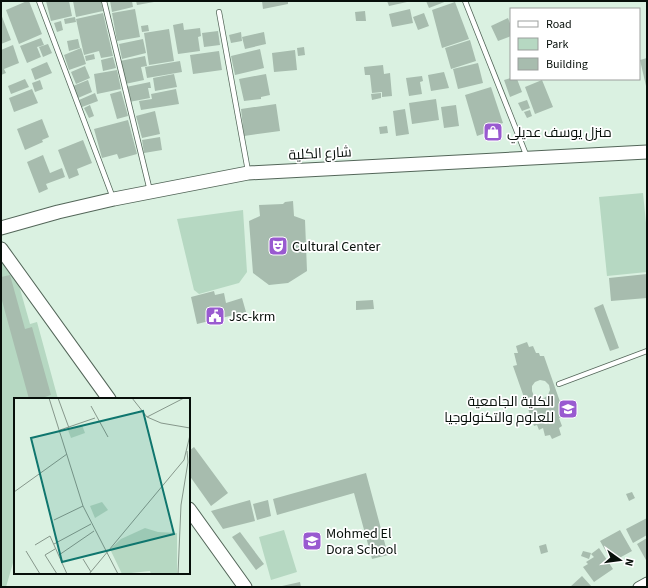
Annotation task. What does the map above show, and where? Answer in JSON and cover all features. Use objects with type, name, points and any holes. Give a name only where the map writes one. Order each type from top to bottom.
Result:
[{"type":"street","name":"شارع الكلية","points":[[1,228],[58,212],[114,199],[248,173],[647,152]]},
{"type":"street","points":[[1,249],[108,398]]},
{"type":"street","points":[[190,510],[245,587]]},
{"type":"street","points":[[638,587],[647,582]]},
{"type":"lane","points":[[39,1],[114,199]]},
{"type":"lane","points":[[104,1],[150,191]]},
{"type":"lane","points":[[465,1],[528,159]]},
{"type":"lane","points":[[219,12],[248,173]]},
{"type":"lane","points":[[560,384],[647,351]]},
{"type":"green space","points":[[643,193],[647,233],[647,272],[607,276],[599,197]]},
{"type":"green space","points":[[243,210],[247,272],[239,283],[199,294],[194,290],[177,219]]},
{"type":"green space","points":[[1,254],[18,282],[30,324],[37,322],[58,398],[14,398],[14,559],[6,587],[1,587]]},
{"type":"green space","points":[[284,530],[297,572],[271,580],[259,537]]},
{"type":"building","points":[[29,1],[42,34],[19,44],[6,10]]},
{"type":"building","points":[[46,1],[69,1],[72,16],[51,21]]},
{"type":"building","points":[[73,1],[101,1],[103,11],[76,17]]},
{"type":"building","points":[[110,1],[132,1],[133,7],[112,12]]},
{"type":"building","points":[[136,1],[154,1],[154,2],[137,5]]},
{"type":"building","points":[[262,1],[288,1],[288,4],[263,9]]},
{"type":"building","points":[[387,1],[407,1],[407,2],[389,6]]},
{"type":"building","points":[[426,1],[447,1],[429,8]]},
{"type":"building","points":[[455,2],[469,39],[442,48],[432,10]]},
{"type":"building","points":[[135,9],[140,37],[117,41],[112,13]]},
{"type":"building","points":[[410,9],[413,23],[392,27],[389,14]]},
{"type":"building","points":[[365,11],[366,21],[356,21],[355,12]]},
{"type":"building","points":[[103,13],[113,56],[101,58],[99,51],[84,55],[76,19]]},
{"type":"building","points":[[424,13],[429,26],[418,30],[413,17]]},
{"type":"building","points":[[1,14],[11,40],[1,44]]},
{"type":"building","points":[[75,17],[76,22],[65,24],[64,19]]},
{"type":"building","points":[[508,18],[510,23],[510,36],[498,41],[491,26]]},
{"type":"building","points":[[61,21],[63,30],[57,32],[54,23]]},
{"type":"building","points":[[183,23],[184,30],[200,28],[201,36],[198,37],[200,51],[178,54],[173,25]]},
{"type":"building","points":[[148,25],[149,31],[142,32],[141,26]]},
{"type":"building","points":[[169,29],[174,61],[149,65],[144,33]]},
{"type":"building","points":[[218,31],[220,45],[204,47],[202,33]]},
{"type":"building","points":[[241,32],[242,41],[231,43],[229,35]]},
{"type":"building","points":[[264,32],[266,44],[245,49],[242,37]]},
{"type":"building","points":[[41,38],[44,45],[37,47],[41,57],[27,63],[20,46]]},
{"type":"building","points":[[78,39],[80,48],[69,51],[67,41]]},
{"type":"building","points":[[143,39],[146,53],[122,59],[119,44]]},
{"type":"building","points":[[470,40],[476,61],[451,69],[445,48]]},
{"type":"building","points":[[48,44],[52,53],[43,57],[39,47]]},
{"type":"building","points":[[13,45],[19,63],[4,69],[6,73],[1,75],[1,50]]},
{"type":"building","points":[[304,47],[305,55],[298,56],[297,48]]},
{"type":"building","points":[[81,48],[86,64],[69,70],[64,55]]},
{"type":"building","points":[[260,49],[264,68],[235,75],[231,56]]},
{"type":"building","points":[[295,50],[297,70],[274,72],[272,53]]},
{"type":"building","points":[[219,51],[222,70],[193,74],[190,55]]},
{"type":"building","points":[[94,54],[95,59],[86,61],[85,56]]},
{"type":"building","points":[[145,56],[147,66],[141,67],[144,80],[125,84],[120,61]]},
{"type":"building","points":[[113,57],[116,68],[103,71],[101,60]]},
{"type":"building","points":[[647,58],[647,86],[646,86],[640,60]]},
{"type":"building","points":[[180,61],[182,72],[147,78],[145,67]]},
{"type":"building","points":[[47,62],[52,73],[35,80],[31,69]]},
{"type":"building","points":[[478,63],[483,83],[458,89],[453,69]]},
{"type":"building","points":[[383,65],[384,74],[390,73],[392,96],[382,97],[382,92],[372,93],[370,75],[365,75],[364,67]]},
{"type":"building","points":[[85,66],[90,78],[76,84],[71,72]]},
{"type":"building","points":[[117,70],[121,89],[97,94],[94,74]]},
{"type":"building","points":[[444,72],[449,88],[431,91],[428,75]]},
{"type":"building","points":[[174,74],[177,87],[155,91],[153,78]]},
{"type":"building","points":[[266,74],[270,95],[261,97],[261,99],[244,101],[239,79]]},
{"type":"building","points":[[422,76],[423,81],[420,82],[422,94],[409,96],[406,78]]},
{"type":"building","points":[[510,78],[510,80],[517,80],[522,92],[510,97],[504,80]]},
{"type":"building","points":[[25,79],[29,87],[11,94],[8,86]]},
{"type":"building","points":[[40,80],[43,89],[35,92],[32,83]]},
{"type":"building","points":[[88,80],[92,92],[78,98],[73,86]]},
{"type":"building","points":[[542,80],[553,107],[535,114],[525,87]]},
{"type":"building","points":[[150,82],[151,88],[148,88],[150,98],[129,102],[126,87]]},
{"type":"building","points":[[491,87],[503,123],[487,128],[488,132],[477,136],[465,95]]},
{"type":"building","points":[[32,89],[38,103],[14,112],[9,98]]},
{"type":"building","points":[[176,89],[179,104],[141,110],[139,101],[152,99],[151,94]]},
{"type":"building","points":[[121,91],[128,116],[117,119],[110,94]]},
{"type":"building","points":[[95,93],[98,101],[82,107],[79,100]]},
{"type":"building","points":[[381,93],[381,98],[372,100],[371,94]]},
{"type":"building","points":[[436,99],[439,120],[412,124],[409,103]]},
{"type":"building","points":[[527,100],[530,108],[522,111],[518,103]]},
{"type":"building","points":[[276,104],[280,131],[244,136],[241,109]]},
{"type":"building","points":[[90,105],[94,116],[89,118],[84,108]]},
{"type":"building","points":[[456,105],[459,126],[444,128],[441,107]]},
{"type":"building","points":[[405,109],[409,134],[396,136],[393,111]]},
{"type":"building","points":[[530,110],[532,116],[527,118],[524,112]]},
{"type":"building","points":[[155,111],[160,134],[142,138],[136,116]]},
{"type":"building","points":[[42,119],[49,137],[42,140],[43,142],[25,150],[17,129]]},
{"type":"building","points":[[128,120],[137,154],[119,159],[117,154],[102,158],[94,129]]},
{"type":"building","points":[[387,126],[388,133],[380,134],[379,127]]},
{"type":"building","points":[[160,137],[162,150],[144,153],[142,140]]},
{"type":"building","points":[[83,140],[92,163],[77,169],[79,175],[69,179],[58,150]]},
{"type":"building","points":[[43,155],[50,173],[62,168],[65,177],[46,184],[48,189],[39,193],[27,162]]},
{"type":"building","name":"Cultural Center","points":[[293,201],[294,216],[305,220],[307,271],[288,283],[269,285],[253,273],[249,221],[260,216],[259,205],[283,204],[285,202]]},
{"type":"building","points":[[647,274],[647,298],[611,301],[609,278]]},
{"type":"building","points":[[10,275],[25,329],[32,327],[51,395],[45,398],[29,398],[1,297],[1,277]]},
{"type":"building","points":[[214,291],[215,295],[224,293],[226,303],[242,298],[246,312],[197,324],[191,297]]},
{"type":"building","points":[[373,300],[374,309],[356,310],[356,301]]},
{"type":"building","points":[[603,304],[619,348],[610,351],[594,308]]},
{"type":"building","points":[[527,342],[529,347],[533,346],[536,353],[539,353],[540,356],[544,356],[565,416],[559,418],[562,426],[559,428],[561,435],[552,439],[550,435],[545,436],[543,428],[539,430],[537,425],[534,426],[513,366],[517,365],[514,353],[518,353],[516,346]],"holes":[[[540,380],[545,381],[549,385],[550,390],[548,395],[544,398],[534,396],[532,386],[535,382]]]},
{"type":"building","points":[[194,447],[228,493],[211,506],[190,476],[190,450]]},
{"type":"building","points":[[366,473],[388,555],[372,559],[354,493],[277,515],[273,499]]},
{"type":"building","points":[[632,492],[635,498],[629,501],[626,494]]},
{"type":"building","points":[[250,500],[255,521],[223,529],[211,511]]},
{"type":"building","points":[[268,500],[271,516],[257,520],[253,504]]},
{"type":"building","points":[[647,518],[647,535],[633,543],[626,529]]},
{"type":"building","points":[[620,530],[632,551],[612,562],[600,541]]},
{"type":"building","points":[[240,532],[264,564],[256,570],[232,537]]},
{"type":"building","points":[[647,538],[647,559],[646,560],[637,544]]},
{"type":"building","points":[[546,544],[548,552],[541,554],[539,546]]},
{"type":"building","points":[[599,548],[613,569],[594,582],[583,567],[588,564],[586,562],[594,557],[591,554]]},
{"type":"building","points":[[583,551],[591,553],[589,559],[581,556]]},
{"type":"building","points":[[582,576],[592,587],[570,587]]},
{"type":"building","points":[[300,582],[301,587],[282,587],[282,586]]},
{"type":"place","name":"منزل يوسف عديلي","points":[[493,132]]},
{"type":"place","name":"Cultural Center","points":[[278,246]]},
{"type":"place","name":"Jsc-krm","points":[[215,316]]},
{"type":"place","name":"الكلية الجامعية للعلوم والتكنولوجيا","points":[[568,409]]},
{"type":"place","name":"Mohmed El Dora School","points":[[312,541]]}]
